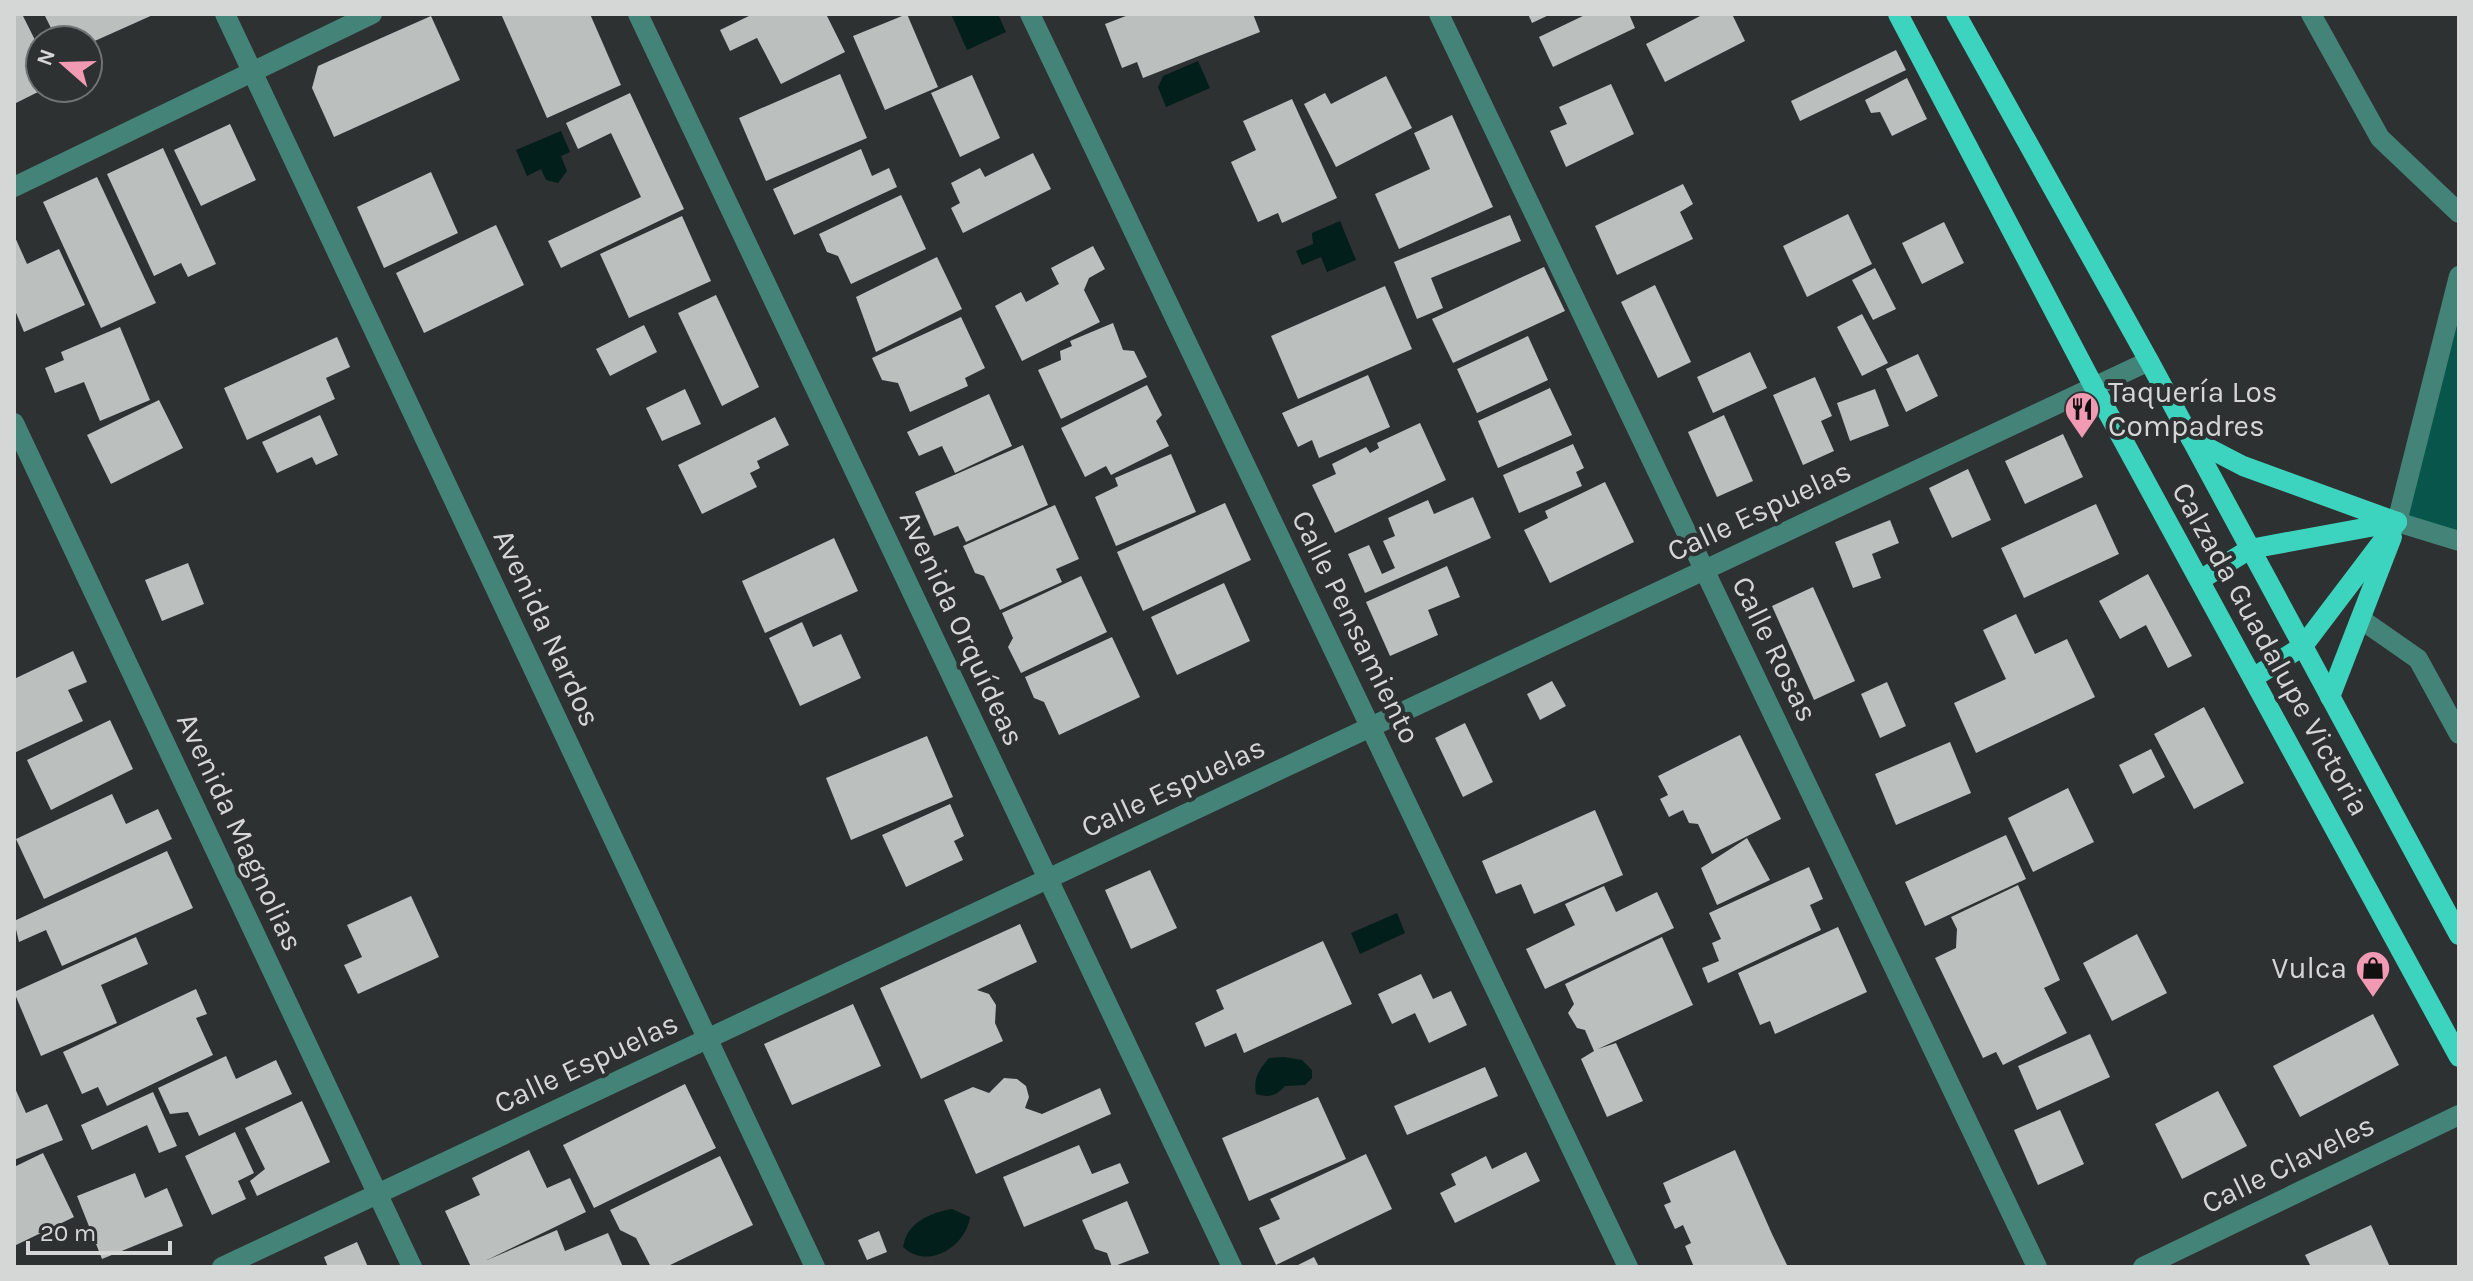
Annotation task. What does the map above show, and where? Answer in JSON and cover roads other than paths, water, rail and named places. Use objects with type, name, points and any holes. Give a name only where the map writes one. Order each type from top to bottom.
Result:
[{"type":"main road","name":"Calzada Guadalupe Victoria","points":[[1898,14],[2094,387],[2459,1057]]},
{"type":"main road","name":"Calzada Guadalupe Victoria","points":[[1956,14],[2149,361],[2459,935]]},
{"type":"main road","points":[[2191,439],[2243,466],[2397,522]]},
{"type":"main road","points":[[2200,580],[2250,549],[2397,522]]},
{"type":"main road","points":[[2330,697],[2397,522]]},
{"type":"main road","points":[[2253,678],[2303,646],[2397,522]]},
{"type":"street","name":"Avenida Nardos","points":[[225,14],[815,1267]]},
{"type":"street","points":[[14,187],[372,14]]},
{"type":"street","name":"Avenida Orquídeas","points":[[638,14],[1232,1267]]},
{"type":"street","name":"Calle Pensamiento","points":[[1030,14],[1628,1267]]},
{"type":"street","name":"Calle Rosas","points":[[1439,14],[2037,1267]]},
{"type":"street","points":[[2311,14],[2380,138],[2459,213]]},
{"type":"street","points":[[2459,276],[2397,522],[2459,541]]},
{"type":"street","name":"Calle Espuelas","points":[[222,1267],[2149,361]]},
{"type":"street","name":"Avenida Magnolias","points":[[14,423],[412,1267]]},
{"type":"street","points":[[2362,620],[2418,659],[2459,734]]},
{"type":"street","name":"Calle Claveles","points":[[2143,1267],[2459,1115]]},
{"type":"place","name":"Taquería Los Compadres","points":[[2082,440]]},
{"type":"place","name":"Vulca","points":[[2373,999]]}]
